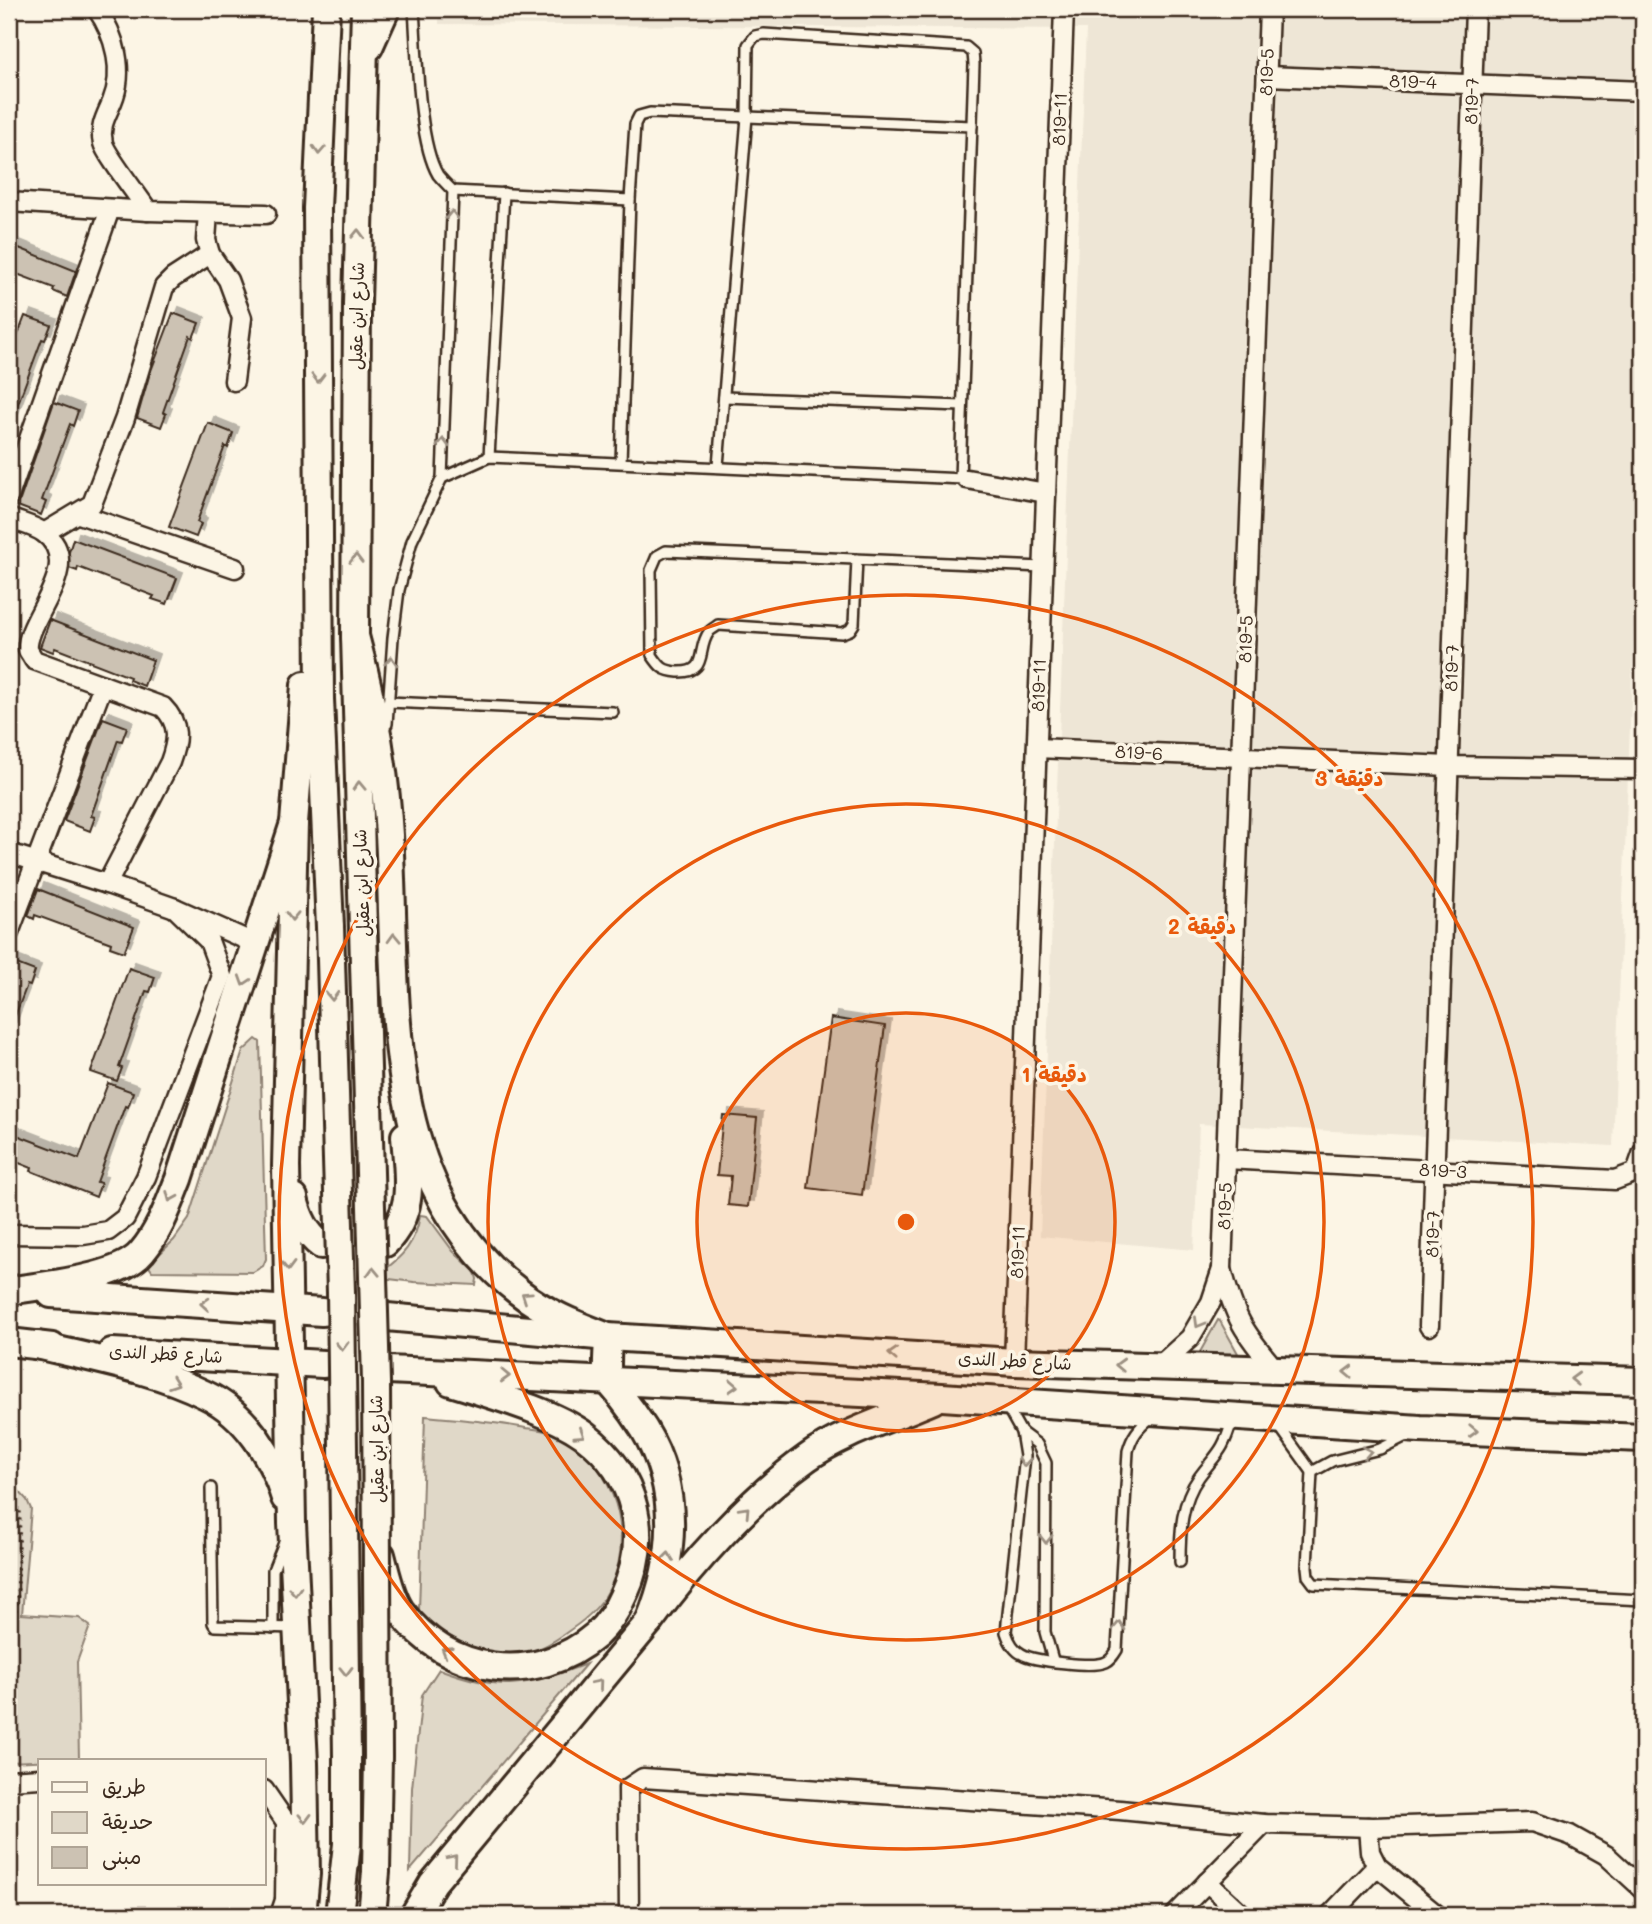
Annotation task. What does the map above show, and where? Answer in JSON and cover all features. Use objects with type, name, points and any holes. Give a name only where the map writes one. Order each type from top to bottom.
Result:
[{"type":"main road","points":[[312,9],[321,106]]},
{"type":"main road","name":"شارع ابن عقيل","points":[[326,9],[317,208],[320,699],[341,1292],[347,1844],[339,1915]]},
{"type":"main road","name":"شارع ابن عقيل","points":[[365,9],[357,304],[355,636],[379,1545],[376,1872],[372,1915]]},
{"type":"main road","points":[[362,61],[386,9]]},
{"type":"main road","points":[[302,1915],[306,1874],[286,1628],[292,1525],[286,1166],[294,823],[319,530]]},
{"type":"main road","points":[[355,636],[374,713],[387,803],[408,1189],[407,1205],[399,1228],[385,1243]]},
{"type":"main road","points":[[9,1292],[98,1276],[124,1265],[141,1254],[159,1227],[179,1179],[294,823]]},
{"type":"main road","points":[[399,1056],[413,1128],[428,1176],[451,1220],[482,1259],[519,1293],[562,1319],[608,1337],[608,1380],[645,1431],[659,1461],[667,1493],[671,1526],[669,1559],[662,1592],[649,1622]]},
{"type":"main road","points":[[286,1166],[298,1217],[312,1239],[321,1245]]},
{"type":"main road","points":[[9,1292],[322,1312]]},
{"type":"main road","name":"شارع قطر الندى","points":[[387,1317],[608,1337],[1014,1362],[1638,1379]]},
{"type":"main road","name":"شارع قطر الندى","points":[[9,1342],[96,1351],[323,1364]]},
{"type":"main road","points":[[37,1345],[149,1373],[208,1395],[238,1417],[262,1446],[279,1476],[292,1525]]},
{"type":"main road","points":[[388,1370],[942,1397],[1420,1429],[1643,1438]]},
{"type":"main road","points":[[379,1545],[391,1592],[413,1626],[453,1657],[473,1664],[511,1669],[545,1664],[573,1650],[596,1634],[616,1611],[633,1576],[638,1544],[636,1513],[624,1480],[605,1454],[583,1434],[532,1410],[426,1373]]},
{"type":"main road","points":[[414,1915],[433,1883],[649,1622],[673,1589],[756,1500],[809,1456],[854,1433],[942,1397]]},
{"type":"street","points":[[97,9],[111,35],[118,60],[118,80],[113,100],[102,122],[103,145],[148,211]]},
{"type":"street","name":"819-11","points":[[1014,1362],[1065,9]]},
{"type":"street","name":"819-5","points":[[1159,1366],[1190,1338],[1211,1302],[1222,1269],[1269,9]]},
{"type":"street","name":"819-7","points":[[1429,1326],[1475,9]]},
{"type":"street","name":"819-4","points":[[1267,76],[1643,91]]},
{"type":"street","points":[[9,202],[148,211],[266,214]]},
{"type":"street","points":[[9,496],[110,209]]},
{"type":"street","points":[[208,213],[206,240],[210,254],[228,280],[242,318],[234,380]]},
{"type":"street","points":[[44,533],[79,514],[92,503],[124,418],[164,287],[210,254]]},
{"type":"street","points":[[963,479],[1046,492]]},
{"type":"street","points":[[79,514],[235,568]]},
{"type":"street","points":[[9,518],[44,533],[57,548],[58,568],[54,588],[30,639],[28,651],[34,660],[163,707],[173,718],[177,740],[170,762],[107,884]]},
{"type":"street","points":[[9,933],[103,685]]},
{"type":"street","name":"819-6","points":[[1037,748],[1449,766],[1643,769]]},
{"type":"street","points":[[9,853],[175,908],[256,944]]},
{"type":"street","points":[[9,1234],[83,1235],[108,1231],[125,1218],[141,1188],[222,976],[209,941],[175,908]]},
{"type":"street","name":"819-3","points":[[1227,1159],[1615,1180],[1636,1172],[1643,1152]]},
{"type":"street","name":"819-5","points":[[1222,1269],[1230,1301],[1246,1334],[1276,1370]]},
{"type":"street","points":[[9,1780],[38,1778]]},
{"type":"street","points":[[629,1915],[628,1788],[643,1778],[1120,1810],[1264,1824],[1368,1827],[1532,1822],[1570,1835],[1606,1855],[1643,1889]]},
{"type":"street","points":[[266,1793],[286,1822],[285,1900],[280,1915]]},
{"type":"street","points":[[1175,1915],[1264,1824]]},
{"type":"street","points":[[1368,1827],[1370,1852],[1377,1866],[1437,1915]]},
{"type":"street","points":[[1330,1915],[1377,1866]]},
{"type":"street","points":[[1207,1882],[1243,1915]]},
{"type":"lane","points":[[387,803],[388,702],[399,590],[412,541],[442,478],[453,191],[438,174],[422,118],[414,9]]},
{"type":"lane","points":[[442,478],[489,457],[963,479],[962,407],[974,64],[972,53],[967,47],[764,34],[755,36],[748,45],[747,117],[718,466]]},
{"type":"lane","points":[[621,462],[630,200],[635,124],[639,116],[650,113],[972,126]]},
{"type":"lane","points":[[453,191],[630,200]]},
{"type":"lane","points":[[489,457],[503,193]]},
{"type":"lane","points":[[724,397],[962,407]]},
{"type":"lane","points":[[857,559],[854,624],[842,634],[718,625],[708,633],[697,667],[690,672],[665,671],[652,654],[651,570],[657,556],[666,551],[857,559],[1043,567]]},
{"type":"lane","points":[[388,702],[613,712]]},
{"type":"lane","points":[[1001,1401],[1016,1420],[1025,1456],[1006,1632],[1012,1646],[1024,1656],[1097,1665],[1112,1658],[1117,1650],[1128,1451],[1131,1439],[1139,1428],[1160,1412]]},
{"type":"lane","points":[[1180,1562],[1181,1522],[1188,1498],[1199,1478],[1225,1444],[1233,1416]]},
{"type":"lane","points":[[1274,1418],[1312,1472],[1307,1567],[1308,1576],[1314,1584],[1643,1600]]},
{"type":"lane","points":[[1312,1472],[1332,1461],[1380,1449],[1420,1429]]},
{"type":"lane","points":[[1021,1432],[1037,1444],[1046,1463],[1045,1632],[1053,1660]]},
{"type":"lane","points":[[211,1488],[213,1623],[219,1627],[286,1628]]},
{"type":"path","points":[[9,1503],[20,1511],[18,1609],[9,1616]]},
{"type":"shaded area","points":[[439,9],[1643,9],[1643,405],[1613,1146],[1199,1124],[1194,1250],[1040,1236],[1086,29],[439,24]]},
{"type":"green space","points":[[256,1039],[260,1042],[266,1259],[263,1266],[253,1272],[152,1271],[148,1265],[174,1240],[189,1219],[243,1051]]},
{"type":"green space","points":[[420,1215],[427,1216],[453,1251],[475,1272],[476,1285],[381,1278],[380,1273],[402,1255],[412,1241]]},
{"type":"green space","points":[[1218,1320],[1240,1357],[1202,1355],[1200,1352]]},
{"type":"green space","points":[[425,1416],[497,1423],[547,1432],[572,1443],[603,1475],[613,1495],[619,1517],[619,1562],[609,1590],[595,1610],[550,1643],[534,1651],[512,1655],[482,1651],[442,1631],[419,1611]]},
{"type":"green space","points":[[9,1480],[27,1500],[31,1509],[22,1614],[79,1618],[90,1626],[77,1662],[79,1759],[9,1762]]},
{"type":"green space","points":[[586,1664],[410,1871],[412,1788],[422,1695],[439,1669],[479,1681],[512,1684],[546,1678]]},
{"type":"building","points":[[9,244],[76,271],[67,297],[53,291],[54,288],[9,271]]},
{"type":"building","points":[[173,313],[199,323],[193,338],[190,336],[163,412],[166,414],[161,427],[137,418],[149,376]]},
{"type":"building","points":[[25,316],[51,325],[45,340],[42,339],[10,425],[9,358]]},
{"type":"building","points":[[54,402],[78,411],[73,426],[70,424],[42,500],[46,502],[41,515],[15,505],[20,500]]},
{"type":"building","points":[[208,423],[233,433],[228,448],[225,446],[197,522],[201,524],[196,537],[169,527]]},
{"type":"building","points":[[73,539],[177,578],[167,604],[152,599],[154,596],[78,567],[77,571],[69,568],[69,552]]},
{"type":"building","points":[[50,620],[153,660],[144,686],[129,680],[130,677],[55,648],[53,652],[40,647]]},
{"type":"building","points":[[103,718],[127,727],[122,741],[118,740],[91,816],[95,817],[90,831],[64,821]]},
{"type":"building","points":[[38,889],[134,927],[124,952],[110,947],[111,943],[35,915],[34,919],[28,916]]},
{"type":"building","points":[[9,961],[35,971],[10,1029]]},
{"type":"building","points":[[129,968],[155,977],[150,992],[146,991],[119,1067],[122,1068],[117,1081],[91,1072]]},
{"type":"building","points":[[831,1018],[885,1026],[862,1195],[808,1188]]},
{"type":"building","points":[[108,1083],[133,1092],[128,1107],[125,1106],[97,1182],[101,1183],[96,1197],[31,1171],[32,1168],[9,1159],[9,1132],[79,1159]]},
{"type":"building","points":[[723,1115],[757,1118],[748,1207],[728,1205],[731,1176],[717,1175]]}]
